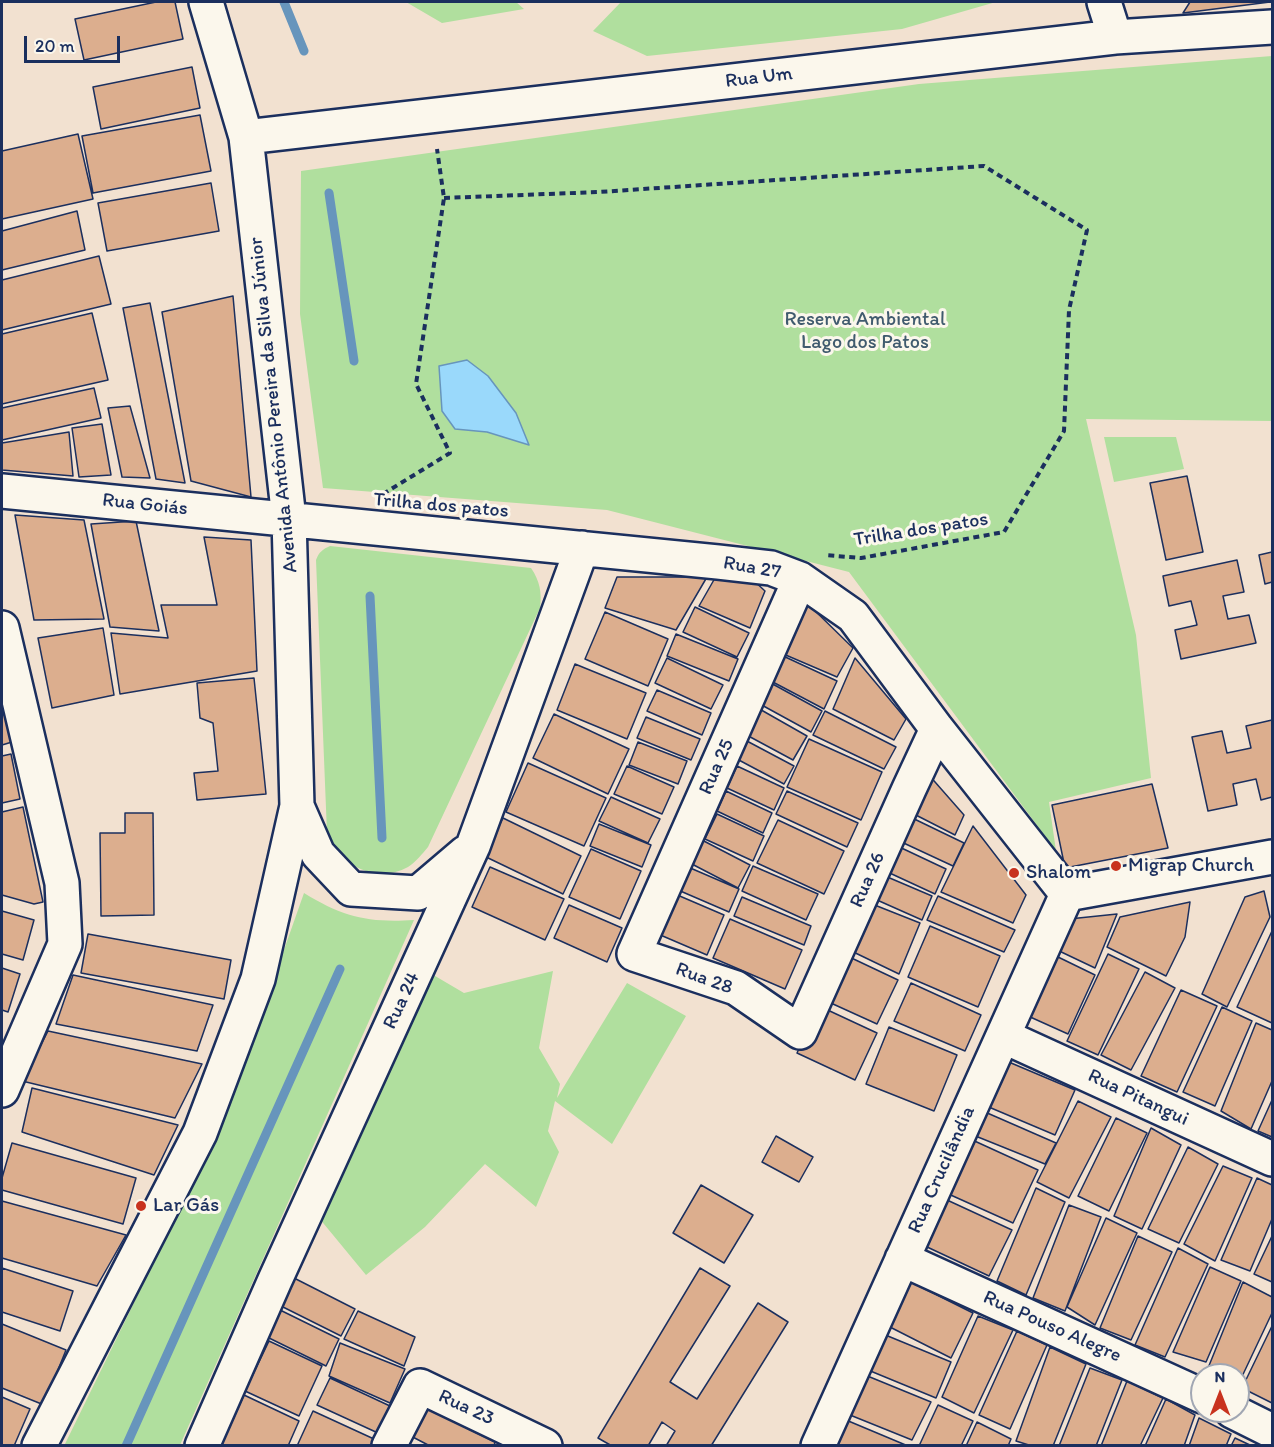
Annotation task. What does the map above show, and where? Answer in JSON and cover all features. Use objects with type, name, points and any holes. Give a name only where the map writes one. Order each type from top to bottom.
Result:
[{"type":"street","name":"Avenida Antônio Pereira da Silva Júnior","points":[[39,1446],[200,1133],[258,979],[297,806],[289,519],[246,137],[206,2]]},
{"type":"street","points":[[1104,2],[1115,37]]},
{"type":"street","name":"Rua Um","points":[[246,137],[1115,37],[1272,27]]},
{"type":"street","name":"Rua Goiás","points":[[2,491],[289,519]]},
{"type":"street","name":"Rua 27","points":[[289,519],[771,568],[807,567],[853,616],[937,729],[1067,894]]},
{"type":"street","name":"Rua 24","points":[[202,1446],[473,846],[582,548]]},
{"type":"street","name":"Rua 25","points":[[634,954],[807,567]]},
{"type":"street","points":[[2,628],[62,883],[65,944],[2,1090]]},
{"type":"street","name":"Rua 26","points":[[800,1032],[937,729]]},
{"type":"street","points":[[297,806],[318,854],[351,889],[418,893],[473,846]]},
{"type":"street","points":[[1067,894],[1272,858]]},
{"type":"street","name":"Rua Crucilândia","points":[[818,1446],[1067,894]]},
{"type":"street","name":"Rua 28","points":[[634,954],[736,988],[800,1032]]},
{"type":"street","name":"Rua Pitangui","points":[[1003,1036],[1272,1159]]},
{"type":"street","name":"Rua Pouso Alegre","points":[[902,1259],[1190,1391]]},
{"type":"street","name":"Rua 23","points":[[389,1446],[420,1386],[545,1446]]},
{"type":"street","points":[[1250,1420],[1272,1431]]},
{"type":"path","name":"Trilha dos patos","points":[[381,495],[450,453],[416,384],[444,198],[432,115]]},
{"type":"path","name":"Trilha dos patos","points":[[444,198],[599,192],[984,166],[1087,230],[1069,310],[1064,431],[1004,532],[807,567]]},
{"type":"green space","points":[[406,2],[516,2],[524,9],[442,23]]},
{"type":"green space","points":[[621,2],[996,2],[902,29],[647,56],[593,31]]},
{"type":"green space","name":"Reserva Ambiental Lago dos Patos","points":[[1272,56],[1272,421],[1086,419],[1136,635],[1151,778],[1049,802],[1056,851],[849,572],[607,510],[323,488],[300,314],[301,171],[919,84]]},
{"type":"green space","points":[[1104,437],[1176,437],[1184,469],[1114,482]]},
{"type":"green space","points":[[330,546],[531,568],[540,587],[540,608],[428,847],[408,867],[398,871],[377,873],[357,867],[340,854],[327,833],[316,560],[322,551]]},
{"type":"green space","points":[[304,893],[331,908],[356,917],[398,921],[414,920],[180,1445],[64,1446],[211,1145],[255,1032]]},
{"type":"green space","points":[[553,971],[539,1048],[560,1084],[557,1098],[627,983],[686,1016],[612,1144],[555,1101],[548,1131],[559,1152],[536,1207],[485,1164],[425,1227],[366,1275],[319,1218],[430,973],[464,993]]},
{"type":"water","points":[[467,360],[488,376],[516,413],[529,445],[487,432],[455,429],[442,411],[439,366]]},
{"type":"building","points":[[156,2],[175,2],[183,39],[84,60],[75,19]]},
{"type":"building","points":[[1190,2],[1270,2],[1183,13]]},
{"type":"building","points":[[192,67],[200,108],[101,129],[93,87]]},
{"type":"building","points":[[200,115],[211,171],[93,193],[82,136]]},
{"type":"building","points":[[78,134],[93,199],[2,219],[2,151]]},
{"type":"building","points":[[211,183],[219,231],[107,251],[98,203]]},
{"type":"building","points":[[77,211],[85,250],[2,270],[2,231]]},
{"type":"building","points":[[99,256],[111,304],[2,330],[2,280]]},
{"type":"building","points":[[233,296],[251,497],[191,481],[162,312]]},
{"type":"building","points":[[150,303],[185,483],[156,479],[123,308]]},
{"type":"building","points":[[92,313],[108,380],[2,404],[2,334]]},
{"type":"building","points":[[94,388],[101,418],[2,440],[2,408]]},
{"type":"building","points":[[130,406],[150,478],[122,477],[108,408]]},
{"type":"building","points":[[102,424],[111,475],[79,477],[72,428]]},
{"type":"building","points":[[69,432],[73,476],[2,470],[2,443]]},
{"type":"building","points":[[1187,476],[1203,552],[1166,560],[1150,483]]},
{"type":"building","points":[[15,515],[84,520],[104,619],[34,620]]},
{"type":"building","points":[[136,521],[159,631],[110,627],[91,524]]},
{"type":"building","points":[[204,537],[251,540],[257,671],[120,694],[111,633],[168,638],[161,605],[217,605]]},
{"type":"building","points":[[1272,552],[1272,582],[1265,584],[1259,555]]},
{"type":"building","points":[[1237,560],[1244,592],[1223,596],[1228,619],[1249,615],[1256,643],[1181,659],[1175,630],[1197,625],[1191,601],[1169,606],[1163,576]]},
{"type":"building","points":[[617,577],[707,577],[676,630],[605,608]]},
{"type":"building","points":[[715,578],[752,579],[765,591],[750,628],[699,606]]},
{"type":"building","points":[[806,602],[853,648],[837,677],[781,653]]},
{"type":"building","points":[[695,607],[749,633],[737,657],[683,632]]},
{"type":"building","points":[[605,612],[668,639],[648,686],[585,659]]},
{"type":"building","points":[[103,628],[114,695],[52,708],[38,638]]},
{"type":"building","points":[[676,634],[738,659],[729,681],[667,656]]},
{"type":"building","points":[[781,655],[837,681],[824,709],[769,680]]},
{"type":"building","points":[[667,658],[723,685],[711,709],[655,683]]},
{"type":"building","points":[[855,658],[906,719],[894,740],[833,709]]},
{"type":"building","points":[[575,664],[646,693],[627,739],[557,710]]},
{"type":"building","points":[[254,678],[266,794],[197,800],[194,773],[218,771],[213,723],[200,718],[197,683]]},
{"type":"building","points":[[769,682],[822,711],[811,732],[758,703]]},
{"type":"building","points":[[657,690],[711,713],[702,735],[647,711]]},
{"type":"building","points":[[2,704],[12,742],[2,745]]},
{"type":"building","points":[[756,707],[807,736],[793,760],[741,732]]},
{"type":"building","points":[[825,711],[896,747],[884,769],[813,735]]},
{"type":"building","points":[[554,714],[629,749],[608,794],[533,758]]},
{"type":"building","points":[[646,717],[700,739],[691,760],[637,738]]},
{"type":"building","points":[[1272,720],[1272,797],[1261,800],[1256,779],[1233,784],[1237,805],[1208,811],[1192,737],[1222,731],[1227,753],[1251,748],[1246,726]]},
{"type":"building","points":[[809,739],[882,772],[861,820],[787,787]]},
{"type":"building","points":[[745,740],[794,766],[784,784],[735,758]]},
{"type":"building","points":[[638,742],[687,761],[678,784],[629,765]]},
{"type":"building","points":[[11,754],[20,799],[2,803],[2,756]]},
{"type":"building","points":[[528,763],[606,798],[584,846],[506,812]]},
{"type":"building","points":[[627,766],[674,787],[662,814],[614,794]]},
{"type":"building","points":[[737,766],[784,788],[774,810],[727,788]]},
{"type":"building","points":[[928,774],[964,815],[955,835],[908,811]]},
{"type":"building","points":[[1152,784],[1168,848],[1065,868],[1052,805]]},
{"type":"building","points":[[726,791],[772,813],[763,833],[717,811]]},
{"type":"building","points":[[787,791],[858,823],[847,847],[776,814]]},
{"type":"building","points":[[611,797],[660,819],[648,843],[599,821]]},
{"type":"building","points":[[23,807],[43,902],[34,904],[2,895],[2,812]]},
{"type":"building","points":[[125,813],[153,813],[154,915],[101,916],[100,833],[125,833]]},
{"type":"building","points":[[717,814],[764,836],[753,861],[705,839]]},
{"type":"building","points":[[906,815],[964,843],[953,866],[895,839]]},
{"type":"building","points":[[503,818],[581,856],[563,894],[484,856]]},
{"type":"building","points":[[778,820],[844,851],[824,894],[757,863]]},
{"type":"building","points":[[599,824],[651,845],[642,867],[590,846]]},
{"type":"building","points":[[973,826],[1026,895],[1013,923],[941,892]]},
{"type":"building","points":[[700,839],[750,865],[738,888],[688,862]]},
{"type":"building","points":[[893,844],[946,869],[935,894],[881,869]]},
{"type":"building","points":[[591,849],[641,871],[620,919],[569,897]]},
{"type":"building","points":[[753,866],[818,894],[806,920],[742,891]]},
{"type":"building","points":[[490,867],[564,899],[545,940],[472,907]]},
{"type":"building","points":[[688,867],[739,889],[729,912],[678,890]]},
{"type":"building","points":[[878,873],[932,896],[922,920],[868,896]]},
{"type":"building","points":[[1264,891],[1270,917],[1227,1007],[1202,994],[1245,897]]},
{"type":"building","points":[[675,894],[724,915],[707,955],[658,934]]},
{"type":"building","points":[[938,896],[1015,930],[1004,952],[927,920]]},
{"type":"building","points":[[742,897],[811,926],[804,945],[734,916]]},
{"type":"building","points":[[867,902],[920,923],[899,974],[843,947]]},
{"type":"building","points":[[1190,902],[1185,937],[1166,976],[1107,947],[1120,917]]},
{"type":"building","points":[[569,905],[622,928],[607,962],[554,938]]},
{"type":"building","points":[[2,911],[34,920],[23,960],[2,954]]},
{"type":"building","points":[[1117,914],[1095,968],[1055,949],[1069,919]]},
{"type":"building","points":[[730,919],[802,950],[785,989],[713,958]]},
{"type":"building","points":[[930,926],[1000,956],[978,1007],[908,977]]},
{"type":"building","points":[[1272,931],[1272,1023],[1237,1007]]},
{"type":"building","points":[[88,934],[231,960],[224,999],[81,973]]},
{"type":"building","points":[[843,954],[898,980],[877,1024],[822,999]]},
{"type":"building","points":[[1108,954],[1139,969],[1098,1055],[1067,1041]]},
{"type":"building","points":[[1056,956],[1095,975],[1068,1034],[1028,1016]]},
{"type":"building","points":[[2,968],[20,974],[8,1012],[2,1010]]},
{"type":"building","points":[[1145,972],[1175,988],[1131,1070],[1101,1055]]},
{"type":"building","points":[[73,975],[213,1005],[197,1051],[56,1024]]},
{"type":"building","points":[[911,983],[981,1015],[965,1051],[894,1021]]},
{"type":"building","points":[[1181,990],[1217,1006],[1177,1092],[1141,1076]]},
{"type":"building","points":[[819,1006],[877,1033],[855,1080],[797,1053]]},
{"type":"building","points":[[1222,1007],[1252,1021],[1215,1106],[1183,1092]]},
{"type":"building","points":[[1256,1023],[1272,1030],[1272,1081],[1251,1129],[1221,1111]]},
{"type":"building","points":[[889,1027],[957,1055],[934,1111],[866,1084]]},
{"type":"building","points":[[48,1031],[202,1064],[175,1118],[22,1081]]},
{"type":"building","points":[[1004,1060],[1075,1090],[1055,1135],[984,1105]]},
{"type":"building","points":[[32,1088],[178,1125],[154,1175],[22,1132]]},
{"type":"building","points":[[1272,1100],[1272,1137],[1258,1131]]},
{"type":"building","points":[[1078,1101],[1111,1117],[1069,1198],[1037,1182]]},
{"type":"building","points":[[985,1112],[1056,1143],[1045,1164],[973,1135]]},
{"type":"building","points":[[1116,1118],[1147,1133],[1109,1211],[1078,1196]]},
{"type":"building","points":[[1151,1128],[1181,1145],[1142,1229],[1114,1216]]},
{"type":"building","points":[[776,1136],[813,1157],[799,1182],[762,1162]]},
{"type":"building","points":[[968,1138],[1038,1170],[1013,1223],[944,1192]]},
{"type":"building","points":[[12,1143],[136,1178],[123,1224],[2,1190],[2,1178]]},
{"type":"building","points":[[1188,1147],[1218,1164],[1179,1243],[1148,1229]]},
{"type":"building","points":[[1223,1166],[1252,1178],[1215,1261],[1184,1244]]},
{"type":"building","points":[[1257,1178],[1272,1185],[1272,1219],[1250,1271],[1221,1260]]},
{"type":"building","points":[[701,1185],[753,1215],[724,1263],[673,1233]]},
{"type":"building","points":[[1036,1188],[1065,1202],[1026,1295],[997,1281]]},
{"type":"building","points":[[947,1200],[1012,1230],[989,1276],[925,1246]]},
{"type":"building","points":[[2,1201],[126,1235],[97,1286],[2,1258]]},
{"type":"building","points":[[1069,1205],[1101,1217],[1065,1311],[1033,1298]]},
{"type":"building","points":[[1106,1218],[1137,1233],[1095,1325],[1067,1307]]},
{"type":"building","points":[[1138,1236],[1172,1252],[1131,1340],[1100,1328]]},
{"type":"building","points":[[1272,1236],[1272,1282],[1254,1274]]},
{"type":"building","points":[[1178,1248],[1208,1264],[1165,1357],[1135,1345]]},
{"type":"building","points":[[1210,1267],[1241,1281],[1206,1362],[1173,1352]]},
{"type":"building","points":[[2,1268],[73,1291],[60,1331],[2,1312]]},
{"type":"building","points":[[700,1268],[730,1286],[670,1382],[697,1399],[758,1303],[788,1322],[711,1446],[666,1446],[675,1431],[662,1422],[648,1446],[612,1446],[598,1438]]},
{"type":"building","points":[[292,1277],[355,1309],[341,1336],[279,1305]]},
{"type":"building","points":[[907,1280],[973,1313],[951,1358],[884,1324]]},
{"type":"building","points":[[1243,1282],[1272,1297],[1272,1313],[1248,1363],[1210,1363]]},
{"type":"building","points":[[278,1309],[339,1339],[326,1366],[265,1336]]},
{"type":"building","points":[[358,1311],[415,1337],[404,1366],[344,1339]]},
{"type":"building","points":[[978,1316],[1013,1330],[974,1413],[942,1397]]},
{"type":"building","points":[[2,1324],[66,1350],[44,1405],[2,1388]]},
{"type":"building","points":[[1272,1326],[1272,1403],[1250,1392],[1250,1371]]},
{"type":"building","points":[[1017,1331],[1047,1345],[1010,1429],[979,1415]]},
{"type":"building","points":[[883,1334],[951,1362],[936,1398],[868,1370]]},
{"type":"building","points":[[269,1341],[322,1366],[299,1416],[245,1391]]},
{"type":"building","points":[[340,1343],[405,1369],[390,1403],[329,1376]]},
{"type":"building","points":[[1050,1347],[1086,1364],[1053,1446],[1032,1446],[1016,1441]]},
{"type":"building","points":[[1090,1368],[1122,1380],[1096,1446],[1059,1446]]},
{"type":"building","points":[[865,1375],[931,1402],[912,1440],[845,1413]]},
{"type":"building","points":[[330,1378],[390,1406],[378,1433],[317,1405]]},
{"type":"building","points":[[1127,1381],[1163,1398],[1140,1446],[1101,1446]]},
{"type":"building","points":[[244,1395],[299,1421],[288,1446],[221,1446]]},
{"type":"building","points":[[2,1397],[30,1409],[14,1446],[2,1446]]},
{"type":"building","points":[[1166,1399],[1190,1412],[1190,1423],[1192,1423],[1184,1446],[1145,1446]]},
{"type":"building","points":[[938,1405],[973,1421],[961,1446],[919,1446]]},
{"type":"building","points":[[423,1406],[495,1442],[494,1446],[430,1446],[407,1434]]},
{"type":"building","points":[[313,1411],[374,1439],[370,1446],[297,1446]]},
{"type":"building","points":[[846,1420],[908,1446],[835,1446]]},
{"type":"building","points":[[977,1422],[1011,1439],[1008,1446],[966,1446]]},
{"type":"building","points":[[1197,1423],[1209,1423],[1231,1434],[1226,1446],[1189,1446]]},
{"type":"building","points":[[1235,1438],[1252,1446],[1231,1446]]},
{"type":"waterway","points":[[284,2],[304,51]]},
{"type":"waterway","points":[[329,193],[354,361]]},
{"type":"waterway","points":[[370,596],[382,838]]},
{"type":"waterway","points":[[126,1446],[340,969]]},
{"type":"place","name":"Migrap Church","points":[[1116,866]]},
{"type":"place","name":"Shalom","points":[[1014,873]]},
{"type":"place","name":"Lar Gás","points":[[141,1206]]}]
